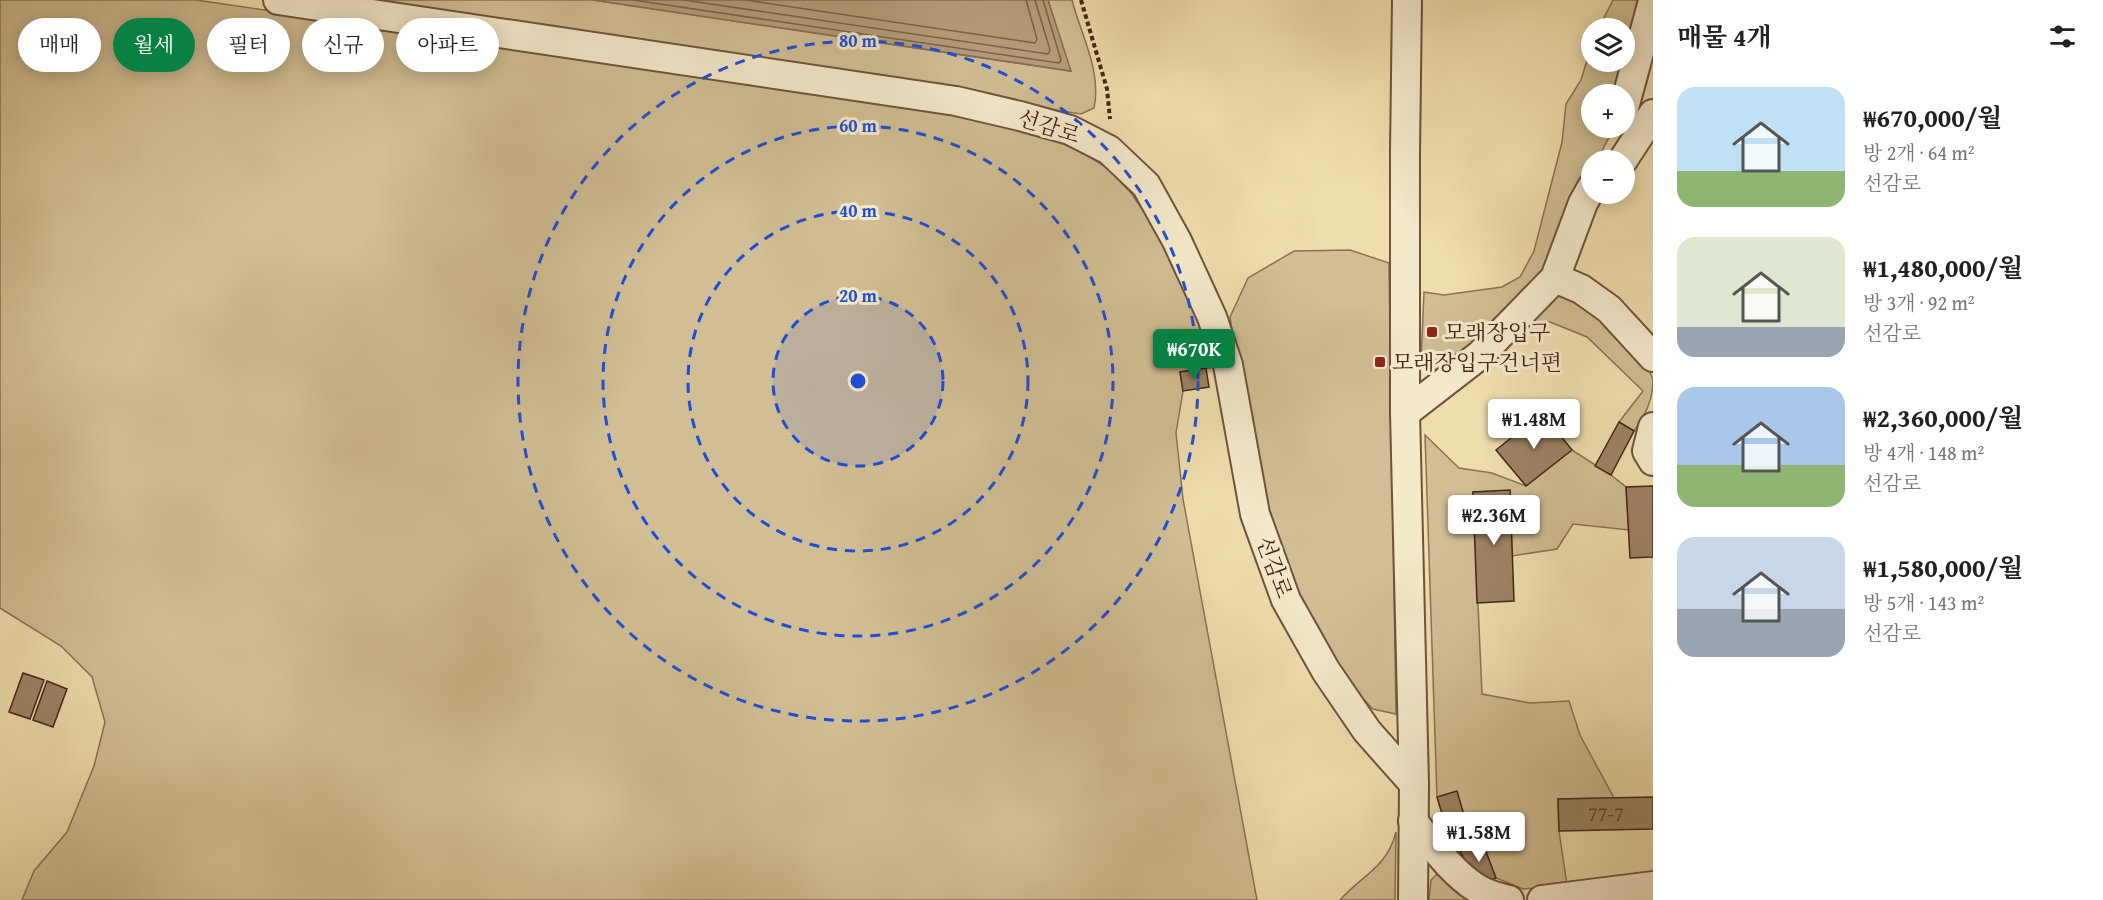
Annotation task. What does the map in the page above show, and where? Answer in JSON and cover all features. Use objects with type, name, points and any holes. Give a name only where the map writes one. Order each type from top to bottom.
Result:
[{"type":"street","name":"선감로","points":[[278,0],[956,101],[1070,129],[1109,150],[1146,185],[1177,242],[1212,317],[1228,365],[1256,513],[1286,600],[1326,671],[1367,731],[1414,784]]},
{"type":"street","points":[[1407,0],[1405,413],[1414,784],[1413,900]]},
{"type":"street","points":[[1631,84],[1653,1]]},
{"type":"street","points":[[1630,150],[1653,114]]},
{"type":"street","points":[[1405,413],[1480,355],[1555,278],[1585,204]]},
{"type":"street","points":[[1555,278],[1581,289],[1609,309],[1653,357]]},
{"type":"street","points":[[1653,427],[1647,451],[1653,461]]},
{"type":"street","points":[[1413,821],[1459,874],[1485,893],[1509,900]]},
{"type":"street","points":[[1542,900],[1653,886]]},
{"type":"path","points":[[1081,0],[1107,89],[1110,123],[1109,150]]},
{"type":"shaded area","points":[[0,0],[196,0],[319,18],[302,18],[302,72],[384,72],[384,28],[396,29],[396,72],[499,72],[499,44],[953,111],[1055,140],[1085,154],[1107,168],[1131,193],[1151,222],[1193,299],[1216,367],[1180,372],[1183,391],[1176,433],[1183,499],[1257,900],[22,900],[34,871],[67,832],[94,766],[105,722],[92,677],[61,646],[0,608]]},
{"type":"shaded area","points":[[350,0],[593,0],[1070,71],[1048,0],[1072,0],[1093,67],[1096,94],[1094,108],[1081,114],[499,23],[499,18],[465,18]]},
{"type":"shaded area","points":[[1613,0],[1647,0],[1635,47],[1635,18],[1604,18]]},
{"type":"shaded area","points":[[1583,72],[1629,72],[1626,84],[1581,84],[1581,138],[1609,138],[1602,150],[1581,150],[1581,185],[1572,199],[1546,267],[1496,328],[1442,369],[1429,370],[1421,362],[1424,292],[1444,295],[1502,287],[1520,277],[1534,251],[1562,142],[1566,104]]},
{"type":"shaded area","points":[[1350,250],[1389,263],[1396,714],[1373,709],[1346,681],[1315,637],[1270,531],[1246,421],[1230,317],[1248,278],[1294,251]]},
{"type":"shaded area","points":[[1557,296],[1580,301],[1588,307],[1621,337],[1649,372],[1653,380],[1650,401],[1634,431],[1619,422],[1643,391],[1587,337],[1550,322],[1528,322]]},
{"type":"shaded area","points":[[1425,435],[1459,468],[1492,473],[1526,486],[1572,450],[1626,487],[1629,530],[1573,524],[1557,549],[1512,556],[1510,491],[1473,492],[1482,694],[1530,703],[1569,701],[1580,735],[1614,798],[1558,799],[1559,831],[1567,885],[1523,889],[1496,878],[1483,844],[1460,851],[1449,837],[1437,797]]},
{"type":"shaded area","points":[[1396,832],[1395,900],[1340,900],[1380,863],[1387,854]]},
{"type":"shaded area","points":[[1442,869],[1484,900],[1429,900],[1431,880]]},
{"type":"water","points":[[593,0],[1048,0],[1071,71]]},
{"type":"building","points":[[1206,368],[1209,387],[1183,391],[1180,372]]},
{"type":"building","points":[[1542,413],[1572,450],[1526,486],[1496,450]]},
{"type":"building","points":[[1619,422],[1634,431],[1611,475],[1595,466]]},
{"type":"building","points":[[1653,486],[1653,557],[1630,558],[1626,487]]},
{"type":"building","points":[[1510,490],[1514,601],[1477,603],[1473,492]]},
{"type":"building","points":[[23,673],[44,680],[30,719],[9,712]]},
{"type":"building","points":[[47,681],[67,689],[53,727],[33,720]]},
{"type":"building","points":[[1457,791],[1469,832],[1449,837],[1437,797]]},
{"type":"building","points":[[1653,797],[1653,829],[1559,831],[1558,799]]},
{"type":"building","points":[[1483,844],[1496,878],[1479,884],[1460,851]]},
{"type":"place","name":"모래장입구","points":[[1432,332]]},
{"type":"place","name":"모래장입구건너편","points":[[1380,362]]}]
